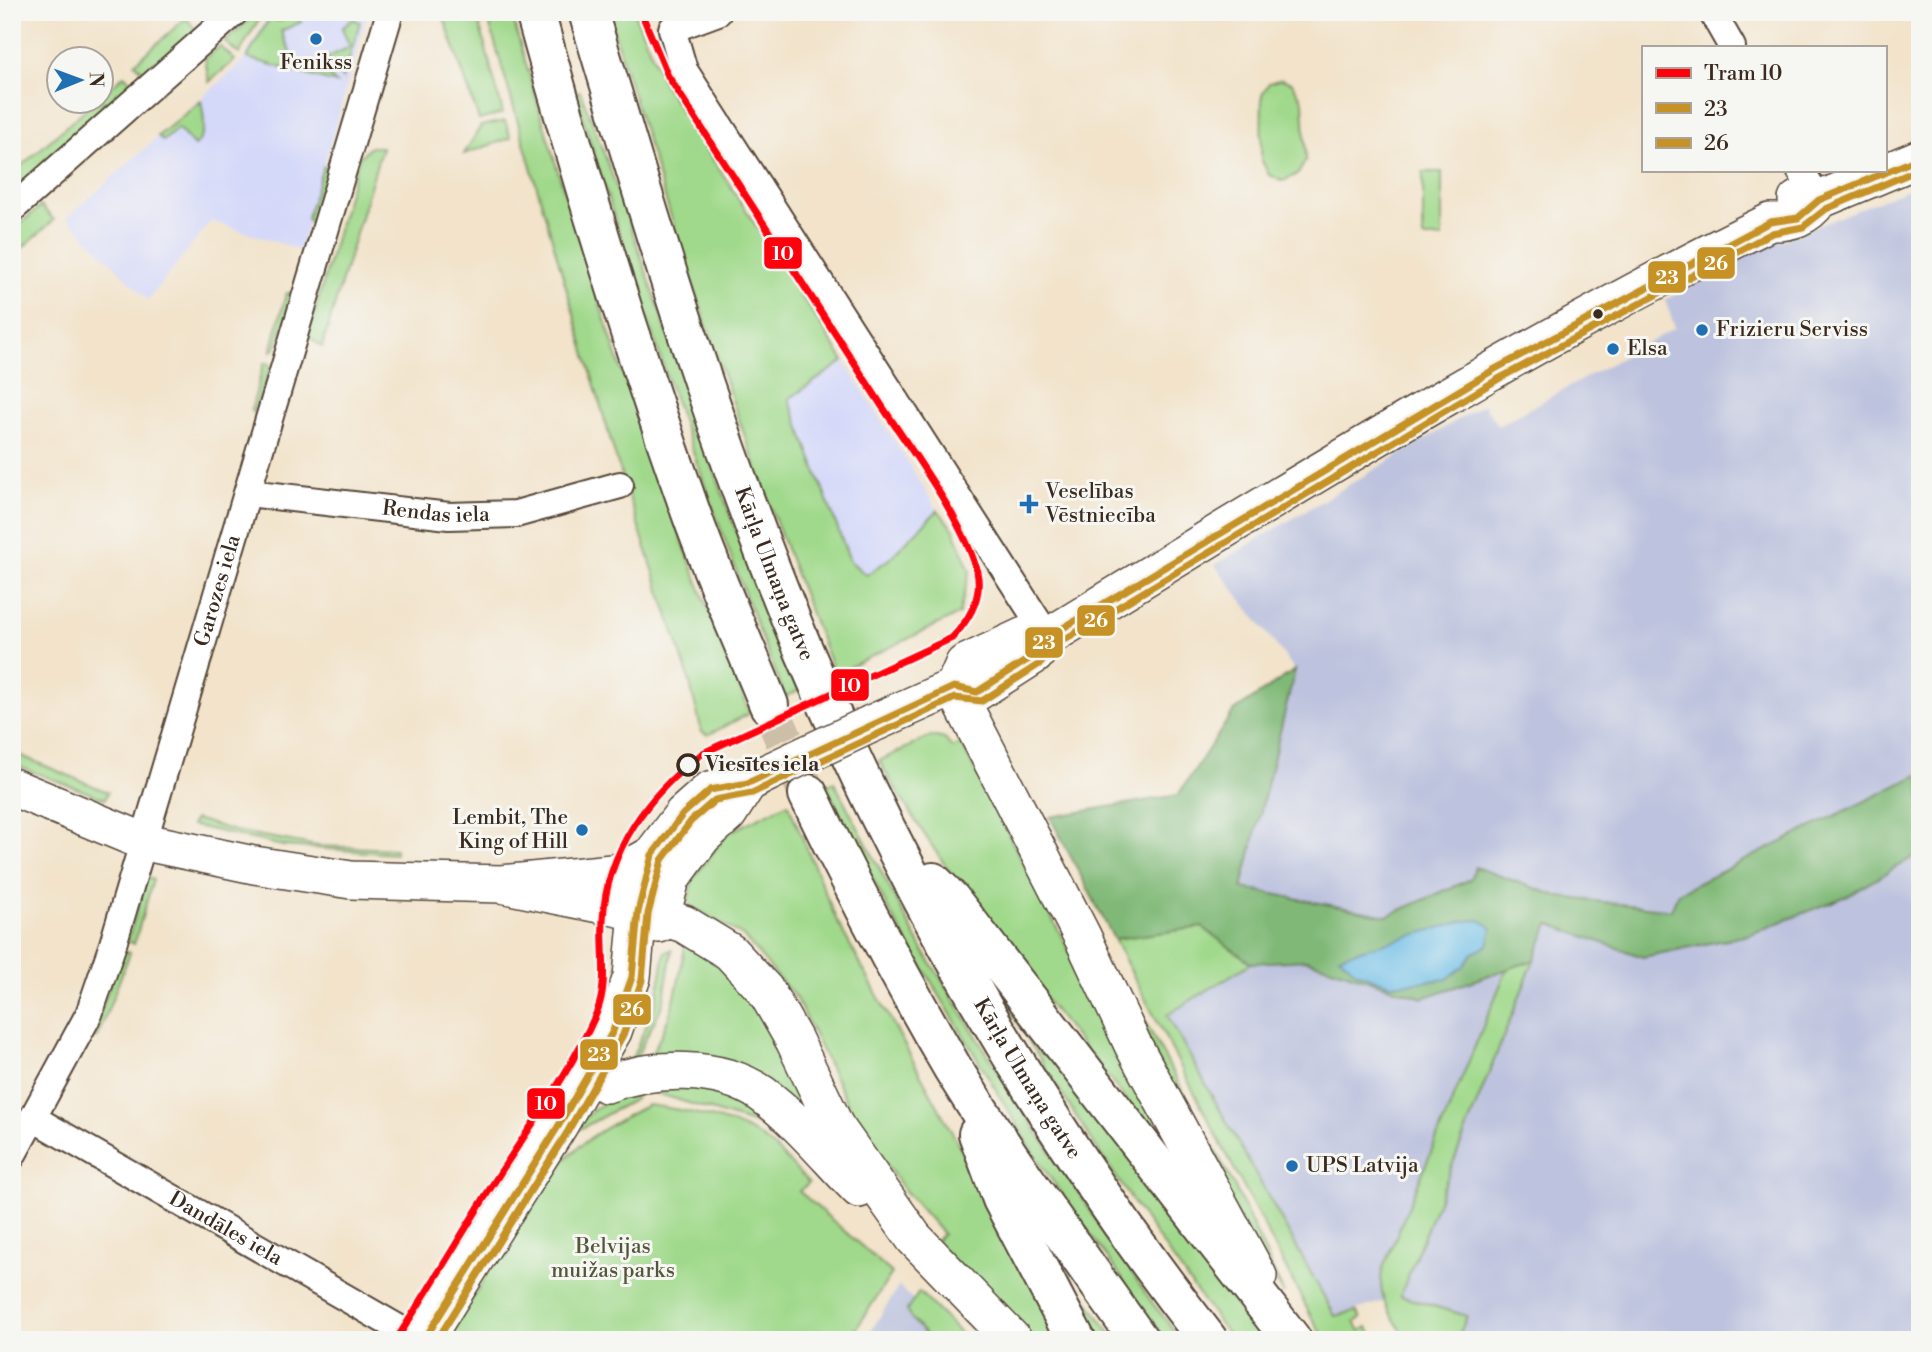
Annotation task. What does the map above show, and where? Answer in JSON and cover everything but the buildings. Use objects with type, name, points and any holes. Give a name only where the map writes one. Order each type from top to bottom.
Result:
[{"type":"highway","points":[[535,12],[559,100],[692,515],[769,705]]},
{"type":"highway","name":"Kārļa Ulmaņa gatve","points":[[588,12],[680,313],[726,446],[803,649],[897,846],[960,965],[1100,1192],[1208,1340]]},
{"type":"highway","points":[[808,794],[848,878],[954,1069],[1028,1184],[1139,1340]]},
{"type":"highway","points":[[897,846],[951,900],[1295,1340]]},
{"type":"highway","points":[[954,1069],[1002,1199],[1076,1340]]},
{"type":"street","points":[[12,209],[235,12]]},
{"type":"street","name":"Garozes iela","points":[[12,1156],[89,1014],[145,842],[390,12]]},
{"type":"street","points":[[718,12],[672,29],[684,70],[1048,637]]},
{"type":"street","points":[[1712,12],[1731,46]]},
{"type":"street","points":[[1886,166],[1920,158]]},
{"type":"street","points":[[424,1340],[559,1125],[613,1031],[632,977],[648,891],[683,814],[710,790],[757,778],[954,687],[977,692],[1035,655],[1048,637],[1278,496],[1613,303],[1770,222],[1784,223],[1811,212],[1810,185],[1863,172]]},
{"type":"street","name":"Rendas iela","points":[[248,493],[399,511],[476,515],[516,514],[620,485]]},
{"type":"street","points":[[954,687],[1083,938],[1133,1045],[1241,1248],[1295,1340]]},
{"type":"street","points":[[12,787],[145,842],[254,865],[351,880],[648,891],[671,879],[703,835],[728,814],[757,778]]},
{"type":"street","points":[[501,884],[622,872],[648,891],[684,925],[730,952],[766,991],[794,1040],[835,1126],[914,1238],[1013,1340]]},
{"type":"street","points":[[559,1125],[606,1084],[624,1057],[643,1015],[655,965],[648,891]]},
{"type":"street","points":[[606,1084],[638,1074],[685,1072],[729,1079],[761,1093],[888,1219],[914,1238]]},
{"type":"street","name":"Dandāles iela","points":[[33,1118],[419,1340]]},
{"type":"shaded area","points":[[270,12],[368,12],[300,250],[211,221],[148,300],[67,218],[243,61]]},
{"type":"shaded area","points":[[1920,184],[1920,774],[1679,893],[1671,910],[1560,897],[1476,867],[1471,879],[1387,916],[1241,888],[1295,670],[1215,565],[1484,404],[1498,426],[1675,328],[1665,300],[1746,255]]},
{"type":"shaded area","points":[[844,361],[938,510],[889,559],[866,575],[850,561],[789,398]]},
{"type":"shaded area","points":[[1920,853],[1920,1340],[1457,1340],[1467,1316],[1400,1297],[1335,1316],[1166,1015],[1251,963],[1307,960],[1423,998],[1534,960],[1549,924],[1643,957],[1748,935],[1847,896]]},
{"type":"shaded area","points":[[899,1286],[954,1340],[865,1340]]},
{"type":"green space","points":[[258,12],[263,12],[239,54],[225,42]]},
{"type":"green space","points":[[442,12],[476,12],[503,113],[479,120]]},
{"type":"green space","points":[[486,12],[511,12],[620,366],[682,541],[750,713],[708,735],[702,732],[687,672],[615,455]]},
{"type":"green space","points":[[608,12],[634,12],[664,84],[844,361],[789,399],[850,561],[866,575],[889,559],[938,510],[954,530],[970,571],[959,614],[835,674],[742,429],[659,180]]},
{"type":"green space","points":[[291,16],[298,17],[301,22],[281,31],[298,70],[317,62],[336,83],[247,58],[270,17],[279,21]]},
{"type":"green space","points":[[186,18],[198,32],[145,73],[135,63]]},
{"type":"green space","points":[[353,19],[360,22],[343,79],[326,58],[350,47],[342,28]]},
{"type":"green space","points":[[220,46],[235,60],[209,82],[205,59]]},
{"type":"green space","points":[[124,75],[135,85],[116,102],[116,82]]},
{"type":"green space","points":[[1281,79],[1292,83],[1303,101],[1306,160],[1298,174],[1283,181],[1269,175],[1261,159],[1262,94],[1269,83]]},
{"type":"green space","points":[[580,91],[609,165],[740,542],[800,690],[785,697],[727,547],[648,322],[575,93]]},
{"type":"green space","points":[[201,101],[203,132],[194,146],[178,128],[163,141],[158,136]]},
{"type":"green space","points":[[78,116],[101,116],[12,197],[12,174]]},
{"type":"green space","points":[[505,121],[511,138],[464,154],[481,126]]},
{"type":"green space","points":[[370,147],[382,147],[322,347],[308,336],[359,157]]},
{"type":"green space","points":[[327,166],[328,171],[312,222],[309,222],[307,218],[323,167]]},
{"type":"green space","points":[[1423,172],[1442,172],[1442,238],[1423,238]]},
{"type":"green space","points":[[41,206],[54,220],[12,257],[12,231]]},
{"type":"green space","points":[[291,292],[293,297],[275,349],[271,351],[286,294]]},
{"type":"green space","points":[[264,363],[271,367],[253,413],[251,410]]},
{"type":"green space","points":[[1295,670],[1242,888],[1387,916],[1471,879],[1475,867],[1560,897],[1671,910],[1678,893],[1920,774],[1920,853],[1847,896],[1748,935],[1643,957],[1549,924],[1534,960],[1423,998],[1307,960],[1251,963],[1202,927],[1114,939],[1050,817],[1178,795],[1233,712]]},
{"type":"green space","points":[[931,736],[945,739],[952,748],[961,743],[1184,1172],[985,921],[912,816],[879,761]]},
{"type":"green space","points":[[12,752],[108,792],[105,799],[12,764]]},
{"type":"green space","points":[[834,782],[921,947],[1022,1109],[1153,1304],[1182,1340],[1166,1340],[1039,1162],[888,909],[826,785]]},
{"type":"green space","points":[[788,803],[836,919],[1065,1340],[1033,1340],[935,1242],[943,1234],[900,1185],[851,1110],[796,998],[743,936],[691,906],[688,901],[693,879],[728,833]]},
{"type":"green space","points":[[195,819],[235,831],[318,846],[395,849],[395,854],[283,846],[191,825]]},
{"type":"green space","points":[[147,877],[153,880],[134,944],[128,941]]},
{"type":"green space","points":[[1202,927],[1251,963],[1167,1015],[1335,1316],[1356,1311],[1361,1318],[1355,1322],[1360,1331],[1367,1327],[1376,1340],[1326,1340],[1313,1320],[1114,939]]},
{"type":"green space","points":[[686,939],[737,975],[822,1121],[645,1064],[662,1033],[673,1004]]},
{"type":"green space","points":[[672,950],[663,1004],[634,1062],[633,1056],[656,1004],[665,952]]},
{"type":"green space","points":[[122,951],[130,953],[97,1038],[93,1035]]},
{"type":"green space","points":[[1534,960],[1400,1296],[1467,1316],[1457,1340],[1408,1340],[1386,1306],[1381,1288],[1383,1268],[1507,969]]},
{"type":"green space","points":[[985,967],[1278,1340],[1232,1340],[1103,1157]]},
{"type":"green space","points":[[1131,1005],[1141,1014],[1234,1185],[1284,1294],[1226,1196]]},
{"type":"green space","points":[[669,1080],[748,1097],[797,1142],[799,1156],[771,1129],[653,1092]]},
{"type":"green space","points":[[626,1090],[637,1093],[635,1099],[573,1133],[571,1130],[596,1108]]},
{"type":"green space","name":"Belvijas muižas parks","points":[[648,1105],[726,1122],[766,1141],[809,1183],[799,1191],[892,1273],[849,1340],[447,1340],[542,1184],[567,1157],[590,1138]]},
{"type":"green space","points":[[1017,1200],[1107,1329],[1115,1340],[1089,1340]]},
{"type":"green space","points":[[933,1282],[981,1331],[979,1337],[928,1285]]},
{"type":"green space","points":[[919,1292],[967,1340],[930,1340],[907,1310]]},
{"type":"water","points":[[1480,920],[1492,928],[1488,945],[1472,954],[1464,966],[1447,979],[1389,984],[1356,972],[1339,956],[1463,921]]},
{"type":"tunnel","points":[[769,705],[807,793]]},
{"type":"tram line","name":"10","points":[[396,1340],[551,1096],[596,1014],[602,991],[603,920],[612,870],[622,847],[648,805],[665,786],[703,753],[952,638],[969,616],[978,591],[977,572],[971,553],[949,510],[668,76],[641,12]]},
{"type":"transit line","name":"23","points":[[424,1340],[559,1125],[613,1031],[632,977],[638,912],[652,855],[683,814],[710,790],[748,783],[954,687],[977,692],[1035,655],[1048,637],[1495,369],[1770,222],[1798,218],[1819,200],[1920,158]]},
{"type":"transit line","name":"26","points":[[437,1340],[568,1131],[623,1035],[642,980],[648,914],[662,860],[691,821],[715,800],[752,793],[955,698],[982,701],[1041,663],[1055,645],[1500,378],[1772,233],[1803,227],[1826,209],[1920,169]]},
{"type":"place","name":"Fenikss","points":[[316,39]]},
{"type":"place","name":"Frizieru Serviss","points":[[1702,330]]},
{"type":"place","name":"Elsa","points":[[1613,349]]},
{"type":"place","name":"Veselības Vēstniecība","points":[[1029,504]]},
{"type":"place","name":"Viesītes iela","points":[[688,765]]},
{"type":"place","name":"Lembit, The King of Hill","points":[[582,830]]},
{"type":"place","name":"UPS Latvija","points":[[1292,1166]]}]
